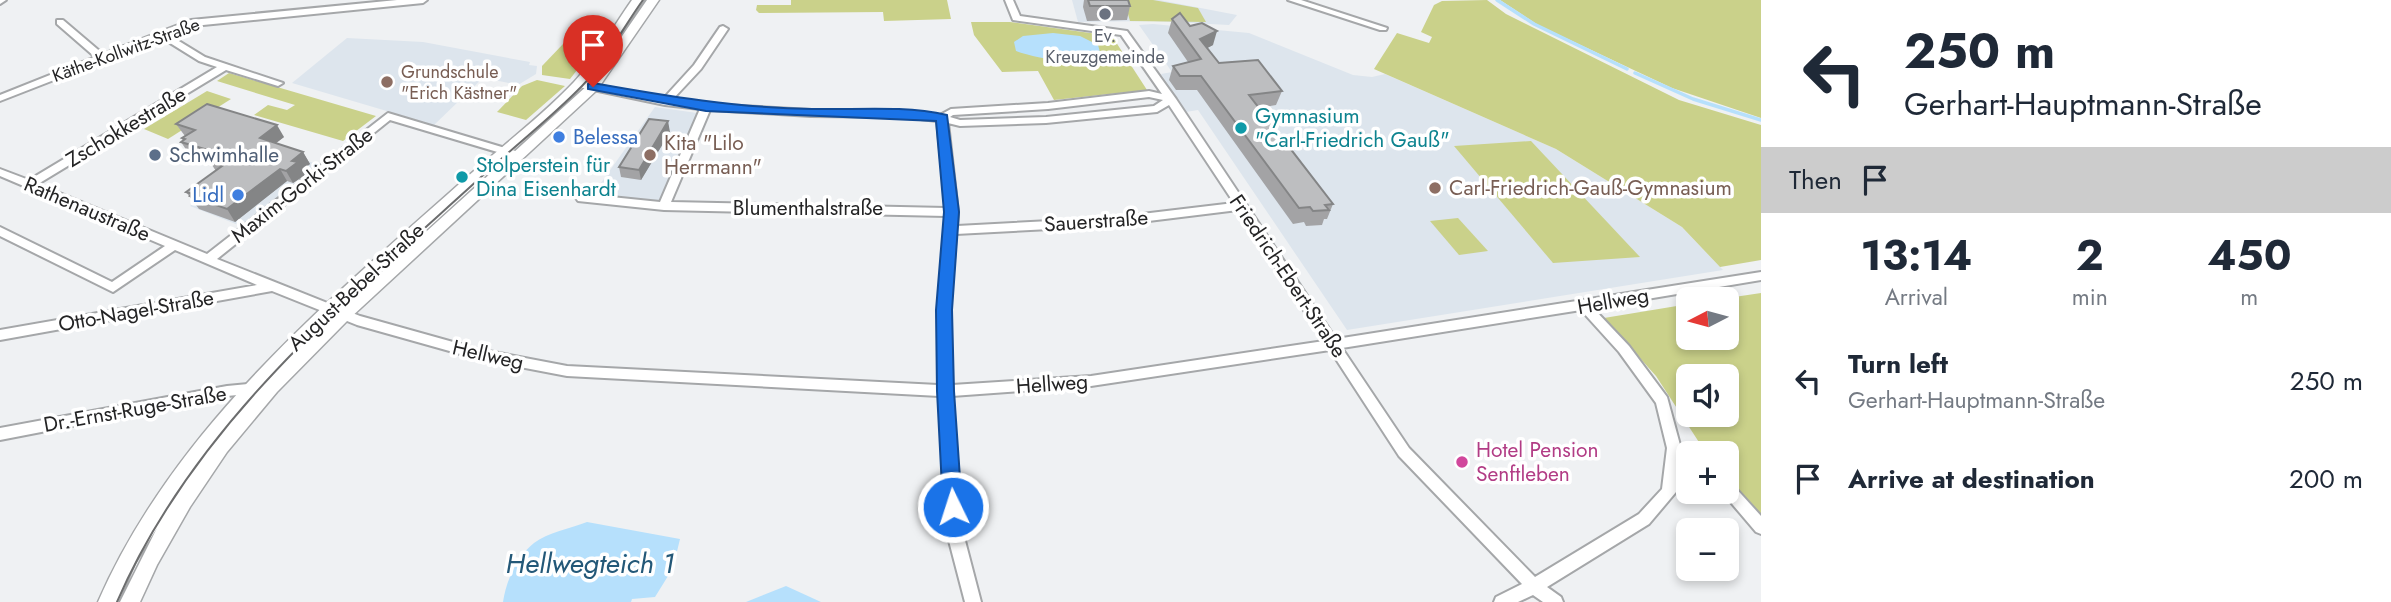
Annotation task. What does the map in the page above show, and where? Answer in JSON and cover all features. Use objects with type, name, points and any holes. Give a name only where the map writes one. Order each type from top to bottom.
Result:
[{"type":"street","name":"Käthe-Kollwitz-Straße","points":[[0,98],[162,34],[204,21],[423,0]]},
{"type":"street","name":"August-Bebel-Straße","points":[[586,86],[638,0]]},
{"type":"street","name":"August-Bebel-Straße","points":[[108,602],[128,557],[166,498],[249,389],[586,86],[653,0]]},
{"type":"street","name":"Friedrich-Ebert-Straße","points":[[1009,0],[1016,18],[1124,33],[1171,99],[1404,452],[1534,586],[1555,602]]},
{"type":"street","points":[[1292,0],[1313,3],[1383,28]]},
{"type":"street","points":[[60,22],[101,58]]},
{"type":"street","points":[[665,102],[698,67],[723,29]]},
{"type":"street","points":[[162,34],[222,68],[278,83]]},
{"type":"street","name":"Zschokkestraße","points":[[29,185],[222,68]]},
{"type":"street","points":[[586,86],[665,102],[706,107],[811,113],[881,113],[942,118],[960,123],[997,123],[1157,110],[1171,99]]},
{"type":"street","points":[[942,118],[951,112],[1048,106],[1149,94],[1171,99]]},
{"type":"street","points":[[664,206],[706,107]]},
{"type":"street","name":"Maxim-Gorki-Straße","points":[[209,259],[388,116],[511,153]]},
{"type":"street","points":[[942,118],[952,212],[944,310],[945,391],[955,533],[973,602]]},
{"type":"street","name":"Rathenaustraße","points":[[0,172],[336,312]]},
{"type":"street","name":"Blumenthalstraße","points":[[582,198],[664,206],[952,212]]},
{"type":"street","name":"Sauerstraße","points":[[950,230],[1108,222],[1241,206]]},
{"type":"street","name":"Rathenaustraße","points":[[0,230],[113,288],[174,245]]},
{"type":"street","name":"Hellweg","points":[[336,312],[478,354],[567,371],[945,391],[1105,380],[1761,276]]},
{"type":"street","name":"Otto-Nagel-Straße","points":[[0,335],[273,287]]},
{"type":"street","points":[[1502,602],[1534,586],[1644,520],[1669,492],[1674,448],[1662,401],[1624,349],[1584,306]]},
{"type":"street","name":"August-Bebel-Straße","points":[[130,602],[183,500],[221,447],[336,312]]},
{"type":"street","name":"Dr.-Ernst-Ruge-Straße","points":[[0,434],[227,391],[271,387]]},
{"type":"street","points":[[1739,502],[1761,527]]},
{"type":"shaded area","points":[[1072,0],[1159,0],[1237,15],[1229,25],[1153,21],[1078,22]]},
{"type":"shaded area","name":"Carl-Friedrich-Gauß-Gymnasium","points":[[1139,25],[1249,33],[1353,75],[1372,77],[1385,74],[1556,149],[1682,227],[1723,270],[1347,330],[1198,110],[1186,112],[1161,74],[1172,72]]},
{"type":"shaded area","name":"Grundschule \"Erich Kästner\"","points":[[347,38],[423,42],[530,62],[529,65],[537,66],[536,74],[518,85],[494,80],[498,76],[487,74],[434,125],[292,83]]},
{"type":"shaded area","name":"Kita \"Lilo Herrmann\"","points":[[655,107],[697,113],[659,202],[591,197]]},
{"type":"shaded area","name":"Lidl","points":[[274,150],[320,165],[241,226],[190,206]]},
{"type":"green space","points":[[791,0],[947,0],[951,19],[884,21],[883,12],[759,13],[756,10],[757,5],[791,5]]},
{"type":"green space","points":[[1124,0],[1153,0],[1198,8],[1206,22],[1130,21]]},
{"type":"green space","points":[[1487,0],[1506,14],[1679,100],[1761,125],[1761,260],[1720,267],[1682,227],[1556,149],[1374,69],[1397,33],[1429,43],[1432,37],[1421,32],[1434,5],[1442,1]]},
{"type":"green space","points":[[1500,0],[1761,0],[1761,118],[1672,88],[1538,25]]},
{"type":"green space","points":[[971,22],[1010,22],[1112,36],[1147,90],[1054,100],[1038,71],[1002,72],[974,35]]},
{"type":"green space","points":[[564,43],[595,47],[570,79],[542,75],[542,66]]},
{"type":"green space","points":[[229,73],[376,116],[343,141],[254,115],[268,105],[287,110],[295,105],[217,81]]},
{"type":"green space","points":[[537,80],[565,86],[526,120],[497,112],[522,86]]},
{"type":"green space","points":[[207,91],[231,99],[168,139],[144,129]]},
{"type":"green space","points":[[1531,141],[1640,257],[1553,263],[1454,146]]},
{"type":"green space","points":[[1458,218],[1488,251],[1459,255],[1430,221]]},
{"type":"green space","points":[[1761,293],[1761,515],[1739,490],[1739,441],[1698,441],[1689,427],[1739,427],[1739,364],[1676,364],[1676,407],[1656,376],[1604,318],[1676,306],[1676,350],[1740,350],[1740,296]]},
{"type":"water","points":[[1053,33],[1080,36],[1098,45],[1100,52],[1093,57],[1071,61],[1047,59],[1016,51],[1014,42],[1023,36]]},
{"type":"water","name":"Hellwegteich 1","points":[[587,522],[680,539],[673,568],[655,597],[632,599],[631,602],[503,602],[513,569],[528,548],[546,536]]},
{"type":"water","points":[[786,586],[821,602],[746,602]]},
{"type":"building","points":[[1088,0],[1128,0],[1130,6],[1090,6]]},
{"type":"building","points":[[1180,13],[1190,26],[1202,23],[1217,31],[1200,39],[1219,63],[1258,60],[1282,91],[1249,95],[1333,204],[1325,205],[1329,210],[1299,208],[1201,76],[1180,76],[1173,66],[1201,59],[1172,19]]},
{"type":"building","points":[[207,104],[277,125],[260,138],[303,152],[292,161],[298,162],[286,171],[280,169],[227,209],[190,196],[193,194],[186,192],[222,166],[210,162],[221,154],[181,142],[185,139],[182,138],[195,130],[176,124]]},
{"type":"building","points":[[649,119],[668,121],[639,170],[619,167]]},
{"type":"waterway","points":[[1497,0],[1534,24],[1627,69]]},
{"type":"waterway","points":[[1635,73],[1693,99],[1761,120]]},
{"type":"tram line","points":[[117,602],[149,537],[188,477],[232,420],[280,366],[331,315],[582,86],[606,56],[643,0]]},
{"type":"place","name":"Ev. Kreuzgemeinde","points":[[1105,14]]},
{"type":"place","name":"Grundschule \"Erich Kästner\"","points":[[387,82]]},
{"type":"place","name":"Gymnasium \"Carl-Friedrich Gauß\"","points":[[1241,128]]},
{"type":"place","name":"Belessa","points":[[559,137]]},
{"type":"place","name":"Schwimhalle","points":[[155,155]]},
{"type":"place","name":"Kita \"Lilo Herrmann\"","points":[[650,155]]},
{"type":"place","name":"Stolperstein für Dina Eisenhardt","points":[[462,177]]},
{"type":"place","name":"Carl-Friedrich-Gauß-Gymnasium","points":[[1435,188]]},
{"type":"place","name":"Lidl","points":[[238,195]]},
{"type":"place","name":"Hotel Pension Senftleben","points":[[1462,462]]},
{"type":"route","points":[[593,87],[665,102],[706,107],[811,113],[904,114],[942,118],[952,212],[944,310],[945,391],[953,507]]}]
